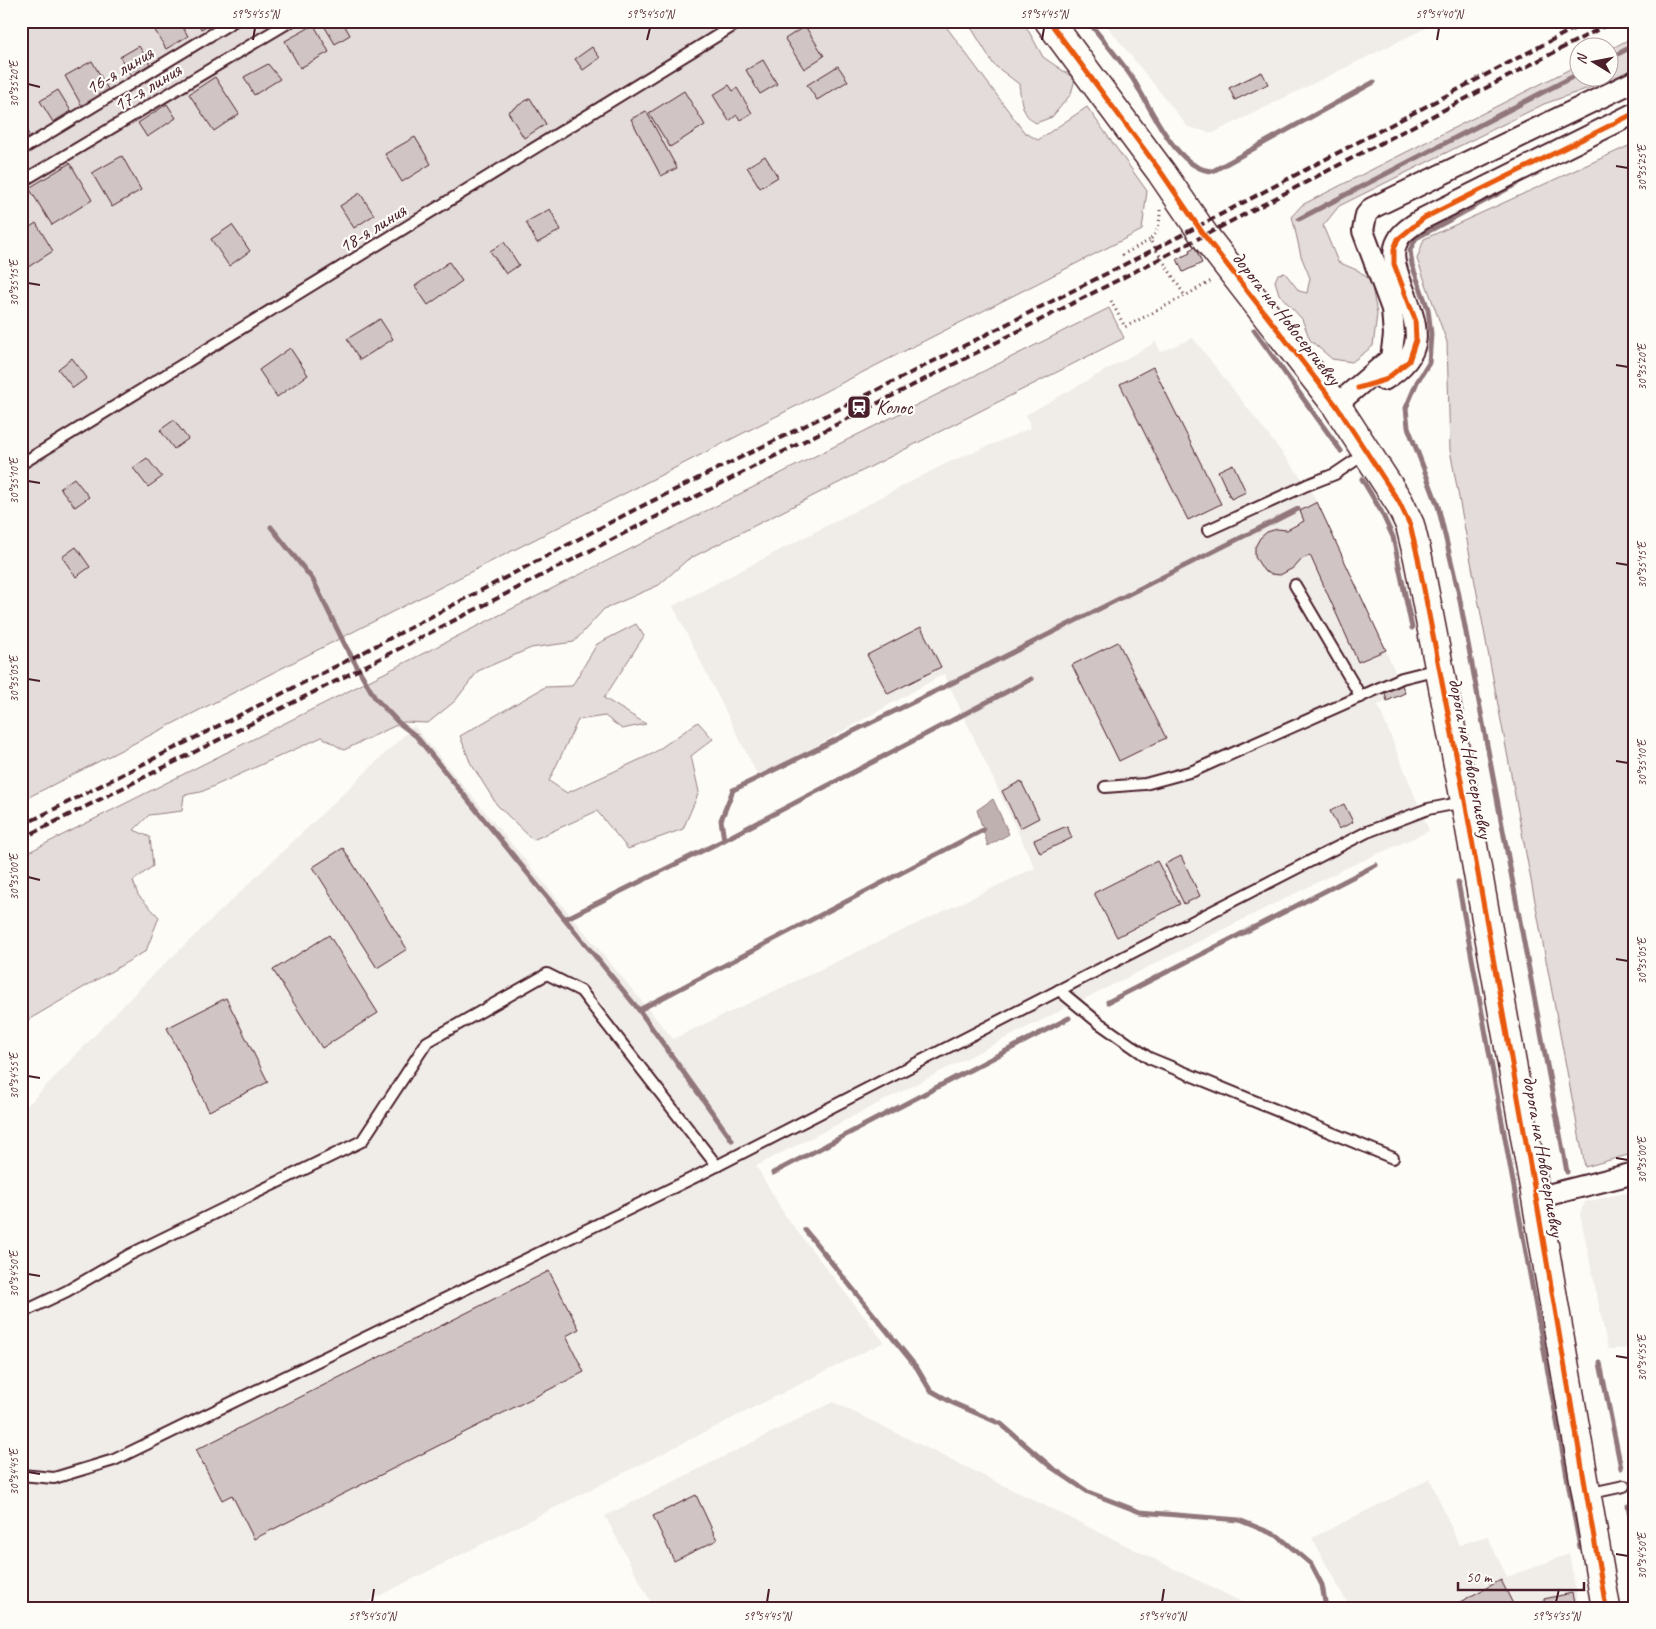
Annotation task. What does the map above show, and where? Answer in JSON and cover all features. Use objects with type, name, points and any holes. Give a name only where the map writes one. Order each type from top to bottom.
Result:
[{"type":"street","name":"дорога на Новосергиевку","points":[[1050,21],[1230,270],[1336,405],[1399,502],[1410,525],[1465,802],[1536,1198],[1606,1608]]},
{"type":"street","points":[[1336,405],[1391,358],[1394,335],[1392,309],[1363,231],[1366,215],[1372,208],[1635,81]]},
{"type":"street","points":[[1358,388],[1385,380],[1408,361],[1416,340],[1415,319],[1394,264],[1394,249],[1398,239],[1406,231],[1424,218],[1635,114]]},
{"type":"street","points":[[1536,1198],[1635,1173]]},
{"type":"lane","name":"16-я линия","points":[[21,150],[234,21]]},
{"type":"lane","name":"17-я линия","points":[[21,182],[291,21]]},
{"type":"lane","name":"18-я линия","points":[[21,464],[742,21]]},
{"type":"lane","points":[[1208,530],[1306,485],[1336,474],[1367,453]]},
{"type":"lane","points":[[1295,585],[1362,697]]},
{"type":"lane","points":[[1106,787],[1145,784],[1193,770],[1402,678],[1439,669]]},
{"type":"lane","points":[[21,1475],[54,1478],[114,1460],[717,1166],[1367,832],[1428,809],[1465,802]]},
{"type":"lane","points":[[21,1313],[67,1291],[129,1255],[362,1141],[427,1042],[547,974],[582,990],[717,1166]]},
{"type":"lane","points":[[1059,990],[1099,1023],[1149,1058],[1393,1158]]},
{"type":"lane","points":[[1586,1494],[1624,1486]]},
{"type":"path","points":[[1122,255],[1150,240],[1157,232],[1160,222],[1160,208]]},
{"type":"path","points":[[1150,240],[1185,296]]},
{"type":"path","points":[[1111,301],[1125,326],[1185,296],[1230,270]]},
{"type":"shaded area","points":[[21,21],[942,21],[1024,132],[1038,140],[1087,107],[1147,191],[1142,230],[21,801]]},
{"type":"shaded area","points":[[962,21],[1023,21],[1043,57],[1075,79],[1071,94],[1052,117],[1036,123],[1027,116],[1020,95],[1019,84],[994,65],[972,29]]},
{"type":"shaded area","points":[[1103,21],[1440,21],[1213,133],[1188,127]]},
{"type":"shaded area","points":[[1635,36],[1635,68],[1618,76],[1618,45]]},
{"type":"shaded area","points":[[1568,70],[1568,88],[1589,88],[1544,104],[1339,206],[1323,226],[1338,262],[1359,271],[1371,281],[1377,314],[1373,346],[1352,362],[1332,359],[1310,340],[1302,319],[1279,294],[1275,281],[1278,274],[1285,273],[1299,291],[1307,293],[1310,278],[1301,256],[1292,216],[1302,205]]},
{"type":"shaded area","points":[[1635,143],[1635,1153],[1585,1167],[1450,450],[1447,342],[1417,259],[1424,239]]},
{"type":"shaded area","points":[[1109,308],[1124,338],[687,560],[659,585],[604,609],[574,642],[531,648],[478,671],[455,701],[428,723],[403,722],[344,750],[322,737],[201,792],[184,795],[182,811],[149,815],[134,830],[150,837],[153,866],[133,881],[138,895],[159,917],[146,951],[21,1024],[21,856]]},
{"type":"shaded area","points":[[1193,338],[1307,485],[1317,502],[1405,693],[1378,705],[1429,831],[1344,869],[1010,1036],[756,1166],[786,1217],[884,1342],[355,1608],[21,1608],[21,1112],[146,982],[414,726],[673,1039],[1035,868],[944,674],[759,778],[673,606],[945,464],[1031,428],[1026,415],[1156,342],[1161,352]]},
{"type":"shaded area","points":[[636,624],[644,636],[604,698],[646,724],[622,729],[605,716],[578,720],[549,781],[567,793],[652,754],[698,722],[713,739],[691,756],[699,792],[683,829],[628,849],[597,811],[533,840],[497,805],[470,762],[460,736],[545,687],[572,686],[597,644]]},
{"type":"shaded area","points":[[993,799],[1009,834],[988,846],[977,810]]},
{"type":"shaded area","points":[[1635,1191],[1635,1348],[1608,1349],[1580,1214],[1585,1202]]},
{"type":"shaded area","points":[[833,1402],[1254,1608],[654,1608],[605,1516]]},
{"type":"shaded area","points":[[1430,1479],[1459,1545],[1487,1536],[1507,1577],[1569,1554],[1579,1608],[1350,1608],[1312,1538]]},
{"type":"building","points":[[179,21],[188,36],[166,49],[150,22]]},
{"type":"building","points":[[197,21],[215,21],[215,22],[201,29]]},
{"type":"building","points":[[328,21],[342,21],[350,35],[335,44],[323,24]]},
{"type":"building","points":[[314,25],[329,52],[300,68],[285,41]]},
{"type":"building","points":[[805,26],[824,56],[804,69],[785,39]]},
{"type":"building","points":[[139,46],[150,64],[131,76],[120,57]]},
{"type":"building","points":[[592,47],[600,58],[583,70],[575,59]]},
{"type":"building","points":[[763,60],[777,84],[760,94],[746,70]]},
{"type":"building","points":[[92,61],[109,91],[82,106],[65,76]]},
{"type":"building","points":[[268,64],[280,79],[254,95],[244,77]]},
{"type":"building","points":[[838,66],[848,81],[817,100],[807,85]]},
{"type":"building","points":[[1262,72],[1268,84],[1235,100],[1229,88]]},
{"type":"building","points":[[215,77],[239,114],[214,131],[189,94]]},
{"type":"building","points":[[729,85],[733,91],[737,88],[752,113],[740,120],[737,115],[729,121],[713,95]]},
{"type":"building","points":[[58,90],[71,111],[53,122],[40,101]]},
{"type":"building","points":[[684,91],[705,125],[670,147],[649,113]]},
{"type":"building","points":[[530,98],[546,124],[524,138],[508,112]]},
{"type":"building","points":[[167,104],[176,118],[147,137],[138,123]]},
{"type":"building","points":[[646,111],[677,168],[661,176],[631,119]]},
{"type":"building","points":[[21,120],[29,135],[21,139]]},
{"type":"building","points":[[415,137],[431,164],[402,182],[385,154]]},
{"type":"building","points":[[122,156],[141,190],[112,207],[92,173]]},
{"type":"building","points":[[765,156],[778,177],[760,188],[747,167]]},
{"type":"building","points":[[70,163],[92,200],[52,225],[29,188]]},
{"type":"building","points":[[360,193],[374,215],[354,228],[340,206]]},
{"type":"building","points":[[550,209],[561,230],[537,243],[526,222]]},
{"type":"building","points":[[36,223],[53,251],[25,269],[21,262],[21,233]]},
{"type":"building","points":[[232,225],[250,251],[229,266],[211,239]]},
{"type":"building","points":[[504,242],[519,265],[506,274],[490,251]]},
{"type":"building","points":[[1195,247],[1202,263],[1183,272],[1177,259],[1190,253],[1189,250]]},
{"type":"building","points":[[449,262],[462,281],[428,305],[415,286]]},
{"type":"building","points":[[380,319],[393,339],[360,360],[347,339]]},
{"type":"building","points":[[290,348],[308,375],[277,397],[259,370]]},
{"type":"building","points":[[72,358],[87,378],[73,388],[58,369]]},
{"type":"building","points":[[1153,367],[1221,504],[1188,520],[1120,384]]},
{"type":"building","points":[[174,420],[188,439],[174,449],[160,430]]},
{"type":"building","points":[[147,458],[162,477],[148,487],[133,468]]},
{"type":"building","points":[[1233,464],[1246,492],[1231,499],[1218,471]]},
{"type":"building","points":[[74,478],[89,497],[75,507],[60,488]]},
{"type":"building","points":[[1317,502],[1386,650],[1358,662],[1310,555],[1302,559],[1295,567],[1280,575],[1264,571],[1255,557],[1255,547],[1260,538],[1267,532],[1277,529],[1287,530],[1304,521],[1300,511]]},
{"type":"building","points":[[76,547],[90,567],[76,577],[62,557]]},
{"type":"building","points":[[921,627],[941,667],[888,694],[867,655]]},
{"type":"building","points":[[1118,642],[1166,738],[1119,761],[1072,665]]},
{"type":"building","points":[[1402,685],[1405,693],[1387,701],[1385,693]]},
{"type":"building","points":[[1021,781],[1039,818],[1020,828],[1002,791]]},
{"type":"building","points":[[1344,804],[1353,822],[1339,829],[1330,811]]},
{"type":"building","points":[[1067,826],[1072,838],[1040,853],[1034,840]]},
{"type":"building","points":[[343,848],[407,949],[377,968],[313,867]]},
{"type":"building","points":[[1181,856],[1200,896],[1184,904],[1165,864]]},
{"type":"building","points":[[1157,861],[1180,904],[1117,937],[1094,893]]},
{"type":"building","points":[[329,935],[378,1013],[322,1048],[273,970]]},
{"type":"building","points":[[226,998],[268,1082],[209,1111],[167,1028]]},
{"type":"building","points":[[549,1271],[579,1329],[566,1336],[584,1372],[254,1539],[232,1495],[222,1500],[196,1450]]},
{"type":"building","points":[[696,1495],[717,1540],[674,1561],[653,1516]]},
{"type":"building","points":[[1501,1580],[1515,1608],[1460,1608],[1458,1603]]},
{"type":"building","points":[[1572,1593],[1575,1608],[1545,1608],[1544,1599]]},
{"type":"waterway","points":[[1088,21],[1131,76],[1155,118],[1176,148],[1187,160],[1200,168],[1213,171],[1374,82]]},
{"type":"waterway","points":[[1618,54],[1635,45]]},
{"type":"waterway","points":[[1299,219],[1568,79]]},
{"type":"waterway","points":[[1516,184],[1416,238],[1410,250],[1412,265],[1428,309],[1431,334],[1429,363],[1417,382],[1406,408],[1408,427],[1438,506],[1458,590],[1567,1172]]},
{"type":"waterway","points":[[1254,330],[1341,451]]},
{"type":"waterway","points":[[1362,479],[1381,511],[1393,537],[1412,628]]},
{"type":"waterway","points":[[565,919],[724,840],[721,820],[733,790],[944,687],[1298,509]]},
{"type":"waterway","points":[[271,527],[313,580],[345,645],[375,698],[399,723],[416,736],[639,1010],[732,1140]]},
{"type":"waterway","points":[[724,840],[1031,679]]},
{"type":"waterway","points":[[639,1010],[983,830]]},
{"type":"waterway","points":[[1108,1002],[1376,865]]},
{"type":"waterway","points":[[1458,882],[1580,1547]]},
{"type":"waterway","points":[[773,1173],[1069,1018]]},
{"type":"waterway","points":[[805,1230],[917,1368],[930,1390],[953,1403],[1001,1424],[1051,1467],[1088,1492],[1140,1512],[1239,1520],[1278,1536],[1311,1564],[1322,1585],[1326,1608]]},
{"type":"waterway","points":[[1600,1363],[1621,1468]]},
{"type":"waterway","points":[[1628,1505],[1635,1542]]},
{"type":"railway","points":[[21,826],[360,654],[634,510],[855,401],[1155,249],[1588,21]]},
{"type":"railway","points":[[21,839],[336,681],[1161,258],[1614,21]]},
{"type":"cycle path","points":[[1049,21],[1161,172],[1204,235],[1336,405],[1399,502],[1410,525],[1465,801],[1536,1198],[1606,1608]]},
{"type":"cycle path","points":[[1358,388],[1385,380],[1409,361],[1416,340],[1415,319],[1394,264],[1394,249],[1398,239],[1424,218],[1635,113]]},
{"type":"place","name":"Колос","points":[[859,407]]}]
